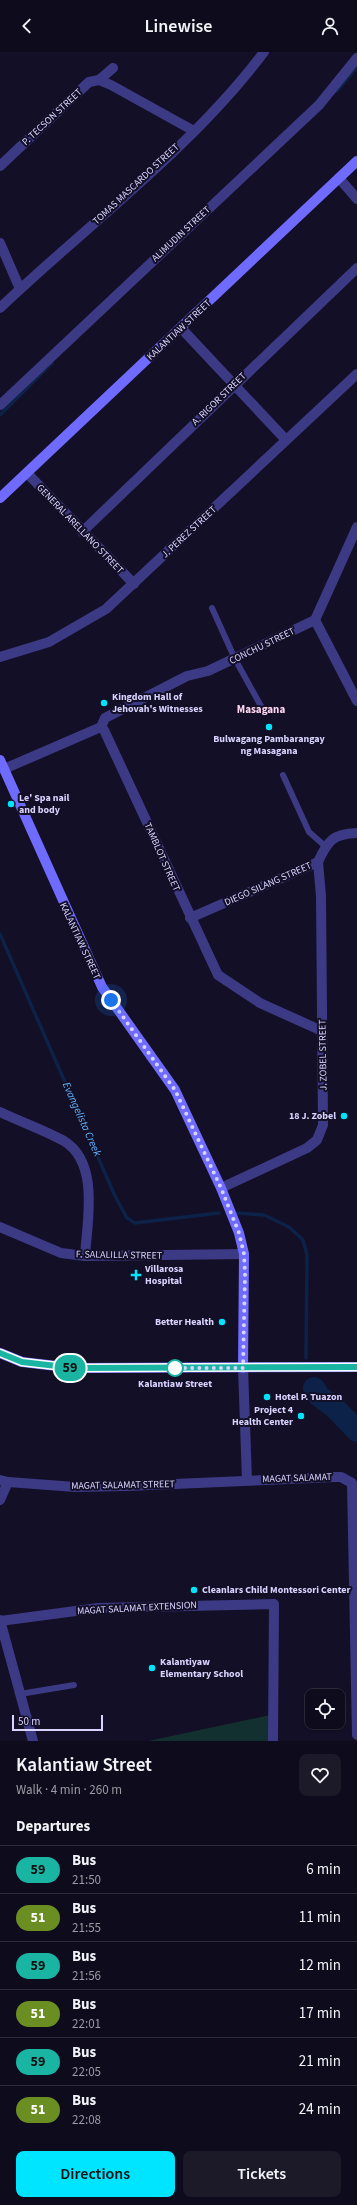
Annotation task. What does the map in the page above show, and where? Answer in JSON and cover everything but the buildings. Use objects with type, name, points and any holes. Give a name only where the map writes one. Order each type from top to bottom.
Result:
[{"type":"street","name":"TOMAS MASCARDO STREET","points":[[0,308],[194,131],[224,100],[264,52]]},
{"type":"street","name":"ALIMUDIN STREET","points":[[0,405],[319,105],[357,58]]},
{"type":"street","name":"P. TECSON STREET","points":[[0,166],[89,82],[99,80],[113,68]]},
{"type":"street","points":[[99,80],[111,84],[194,131]]},
{"type":"street","name":"KALANTIAW STREET","points":[[0,498],[357,161]]},
{"type":"street","points":[[339,178],[357,199]]},
{"type":"street","points":[[0,243],[20,290]]},
{"type":"street","name":"A. RIGOR STREET","points":[[82,532],[357,268]]},
{"type":"street","points":[[181,328],[286,440]]},
{"type":"street","name":"J. PEREZ STREET","points":[[0,657],[50,642],[77,628],[106,609],[357,374]]},
{"type":"street","name":"GENERAL ARELLANO STREET","points":[[27,473],[82,532],[134,584]]},
{"type":"street","points":[[357,528],[315,620],[357,701]]},
{"type":"street","name":"CONCHU STREET","points":[[101,727],[105,718],[187,676],[208,671],[315,620]]},
{"type":"street","points":[[2,764],[101,727]]},
{"type":"street","name":"TAMBLOT STREET","points":[[101,727],[104,730],[190,918],[218,975],[260,1003],[322,1031]]},
{"type":"street","name":"KALANTIAW STREET","points":[[2,764],[102,987],[175,1090],[221,1188],[239,1233],[244,1254],[243,1368],[247,1480]]},
{"type":"street","points":[[325,846],[334,838],[344,834],[357,834]]},
{"type":"street","name":"DIEGO SILANG STREET","points":[[190,918],[318,862],[325,846]]},
{"type":"street","name":"J. ZOBEL STREET","points":[[221,1188],[308,1148],[317,1140],[323,1125],[321,896],[318,862]]},
{"type":"street","points":[[0,1112],[65,1142],[74,1150],[88,1176],[90,1188],[85,1256]]},
{"type":"street","name":"F. SALALILLA STREET","points":[[0,1227],[61,1253],[85,1256],[244,1254]]},
{"type":"street","points":[[0,1354],[22,1362],[74,1368],[357,1367]]},
{"type":"street","name":"MAGAT SALAMAT","points":[[247,1480],[334,1477],[348,1480],[352,1483],[357,1735]]},
{"type":"street","name":"MAGAT SALAMAT STREET","points":[[4,1481],[75,1487],[247,1480]]},
{"type":"street","points":[[0,1500],[4,1481]]},
{"type":"street","name":"MAGAT SALAMAT EXTENSION","points":[[0,1621],[98,1608],[274,1604],[273,1741]]},
{"type":"street","points":[[0,1621],[33,1741]]},
{"type":"lane","points":[[212,608],[235,659],[262,708]]},
{"type":"lane","points":[[283,775],[309,832],[325,846]]},
{"type":"lane","points":[[20,1694],[74,1685]]},
{"type":"green space","points":[[270,1715],[269,1741],[148,1741]]},
{"type":"waterway","points":[[337,91],[357,67]]},
{"type":"waterway","points":[[0,415],[52,363]]},
{"type":"waterway","name":"Evangelista Creek","points":[[0,934],[115,1196],[127,1218],[135,1223],[219,1213]]},
{"type":"waterway","points":[[237,1213],[264,1215],[289,1227],[303,1240],[307,1255],[306,1358]]},
{"type":"waterway","name":"Evangelista Creek","points":[[314,1388],[319,1396],[334,1407],[357,1431]]},
{"type":"bus line","name":"59","points":[[0,1353],[22,1362],[74,1368],[357,1367]]},
{"type":"place","name":"Kingdom Hall of Jehovah's Witnesses","points":[[104,703]]},
{"type":"place","name":"Bulwagang Pambarangay ng Masagana","points":[[269,727]]},
{"type":"place","name":"Le' Spa nail and body","points":[[11,804]]},
{"type":"place","name":"18 J. Zobel","points":[[344,1116]]},
{"type":"place","name":"Villarosa Hospital","points":[[136,1275]]},
{"type":"place","name":"Better Health","points":[[222,1322]]},
{"type":"place","name":"Kalantiaw Street","points":[[175,1368]]},
{"type":"place","name":"Hotel P. Tuazon","points":[[267,1397]]},
{"type":"place","name":"Project 4 Health Center","points":[[301,1416]]},
{"type":"place","name":"Cleanlars Child Montessori Center","points":[[194,1590]]},
{"type":"place","name":"Kalantiyaw Elementary School","points":[[152,1668]]},
{"type":"district","name":"Masagana","points":[[261,709]]},
{"type":"route","points":[[111,1000],[175,1090],[221,1188],[239,1233],[244,1254],[243,1368],[175,1368]]}]
